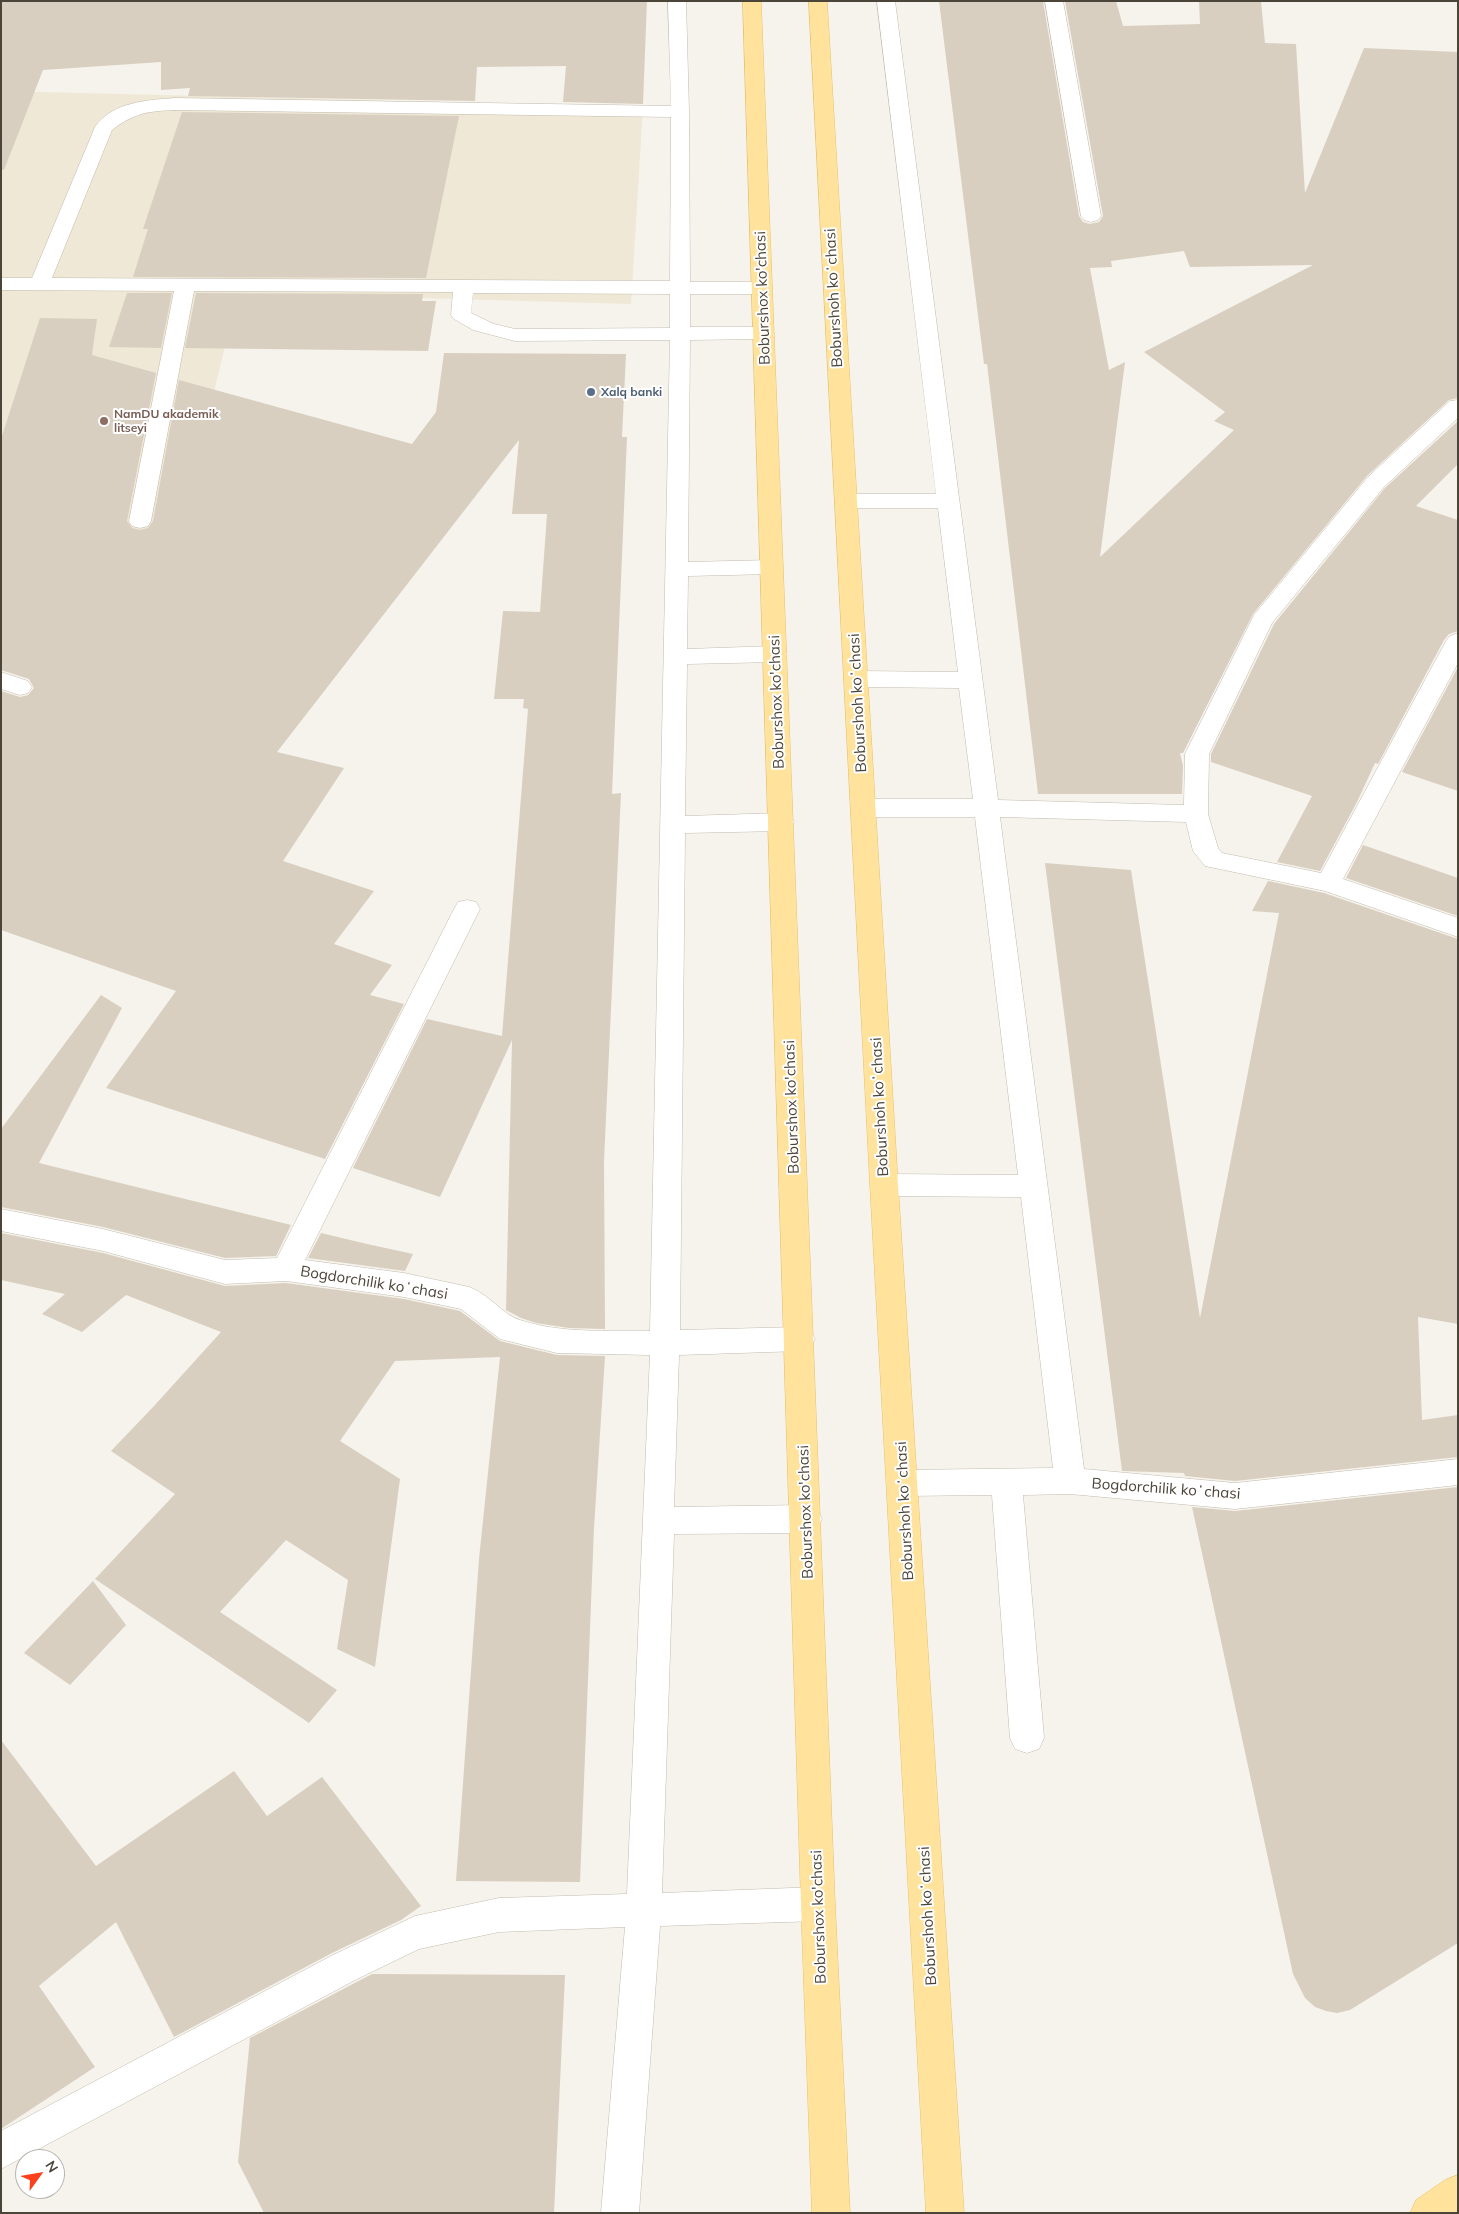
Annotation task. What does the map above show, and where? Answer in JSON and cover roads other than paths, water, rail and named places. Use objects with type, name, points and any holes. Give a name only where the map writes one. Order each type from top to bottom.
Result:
[{"type":"main road","name":"Boburshox ko'chasi","points":[[752,1],[800,1339],[818,1904],[831,2213]]},
{"type":"main road","name":"Boburshoh koʻchasi","points":[[818,1],[884,1185],[945,2213]]},
{"type":"main road","points":[[1429,2213],[1458,2193]]},
{"type":"street","points":[[620,2213],[644,1910],[665,1344],[681,287],[677,1]]},
{"type":"street","points":[[886,1],[1070,1481]]},
{"type":"street","points":[[1054,1],[1091,216]]},
{"type":"street","points":[[40,284],[104,127],[123,112],[143,106],[175,104],[680,112]]},
{"type":"street","points":[[1,284],[762,288]]},
{"type":"street","points":[[140,521],[185,285]]},
{"type":"street","points":[[464,286],[461,315],[472,323],[490,331],[515,335],[764,333]]},
{"type":"street","points":[[1458,406],[1376,482],[1262,620],[1197,754],[1196,814],[1206,851],[1214,860],[1328,883],[1458,928]]},
{"type":"street","points":[[846,501],[948,501]]},
{"type":"street","points":[[677,569],[772,567]]},
{"type":"street","points":[[1328,883],[1458,641]]},
{"type":"street","points":[[676,657],[776,654]]},
{"type":"street","points":[[856,679],[970,680]]},
{"type":"street","points":[[864,808],[986,808],[1196,814]]},
{"type":"street","points":[[673,825],[782,822]]},
{"type":"street","points":[[286,1269],[467,909]]},
{"type":"street","points":[[884,1185],[1033,1186]]},
{"type":"street","name":"Bogdorchilik koʻchasi","points":[[1,1220],[103,1240],[225,1272],[286,1269],[404,1285],[469,1299],[510,1330],[556,1341],[665,1344],[800,1339]]},
{"type":"street","name":"Bogdorchilik koʻchasi","points":[[903,1483],[1070,1481],[1235,1496],[1458,1472]]},
{"type":"street","points":[[1006,1482],[1027,1738]]},
{"type":"street","points":[[658,1521],[806,1519]]},
{"type":"street","points":[[1,2151],[345,1967],[415,1933],[499,1915],[818,1904]]},
{"type":"place","name":"Xalq banki","points":[[591,392]]},
{"type":"place","name":"NamDU akademik litseyi","points":[[104,421]]}]
